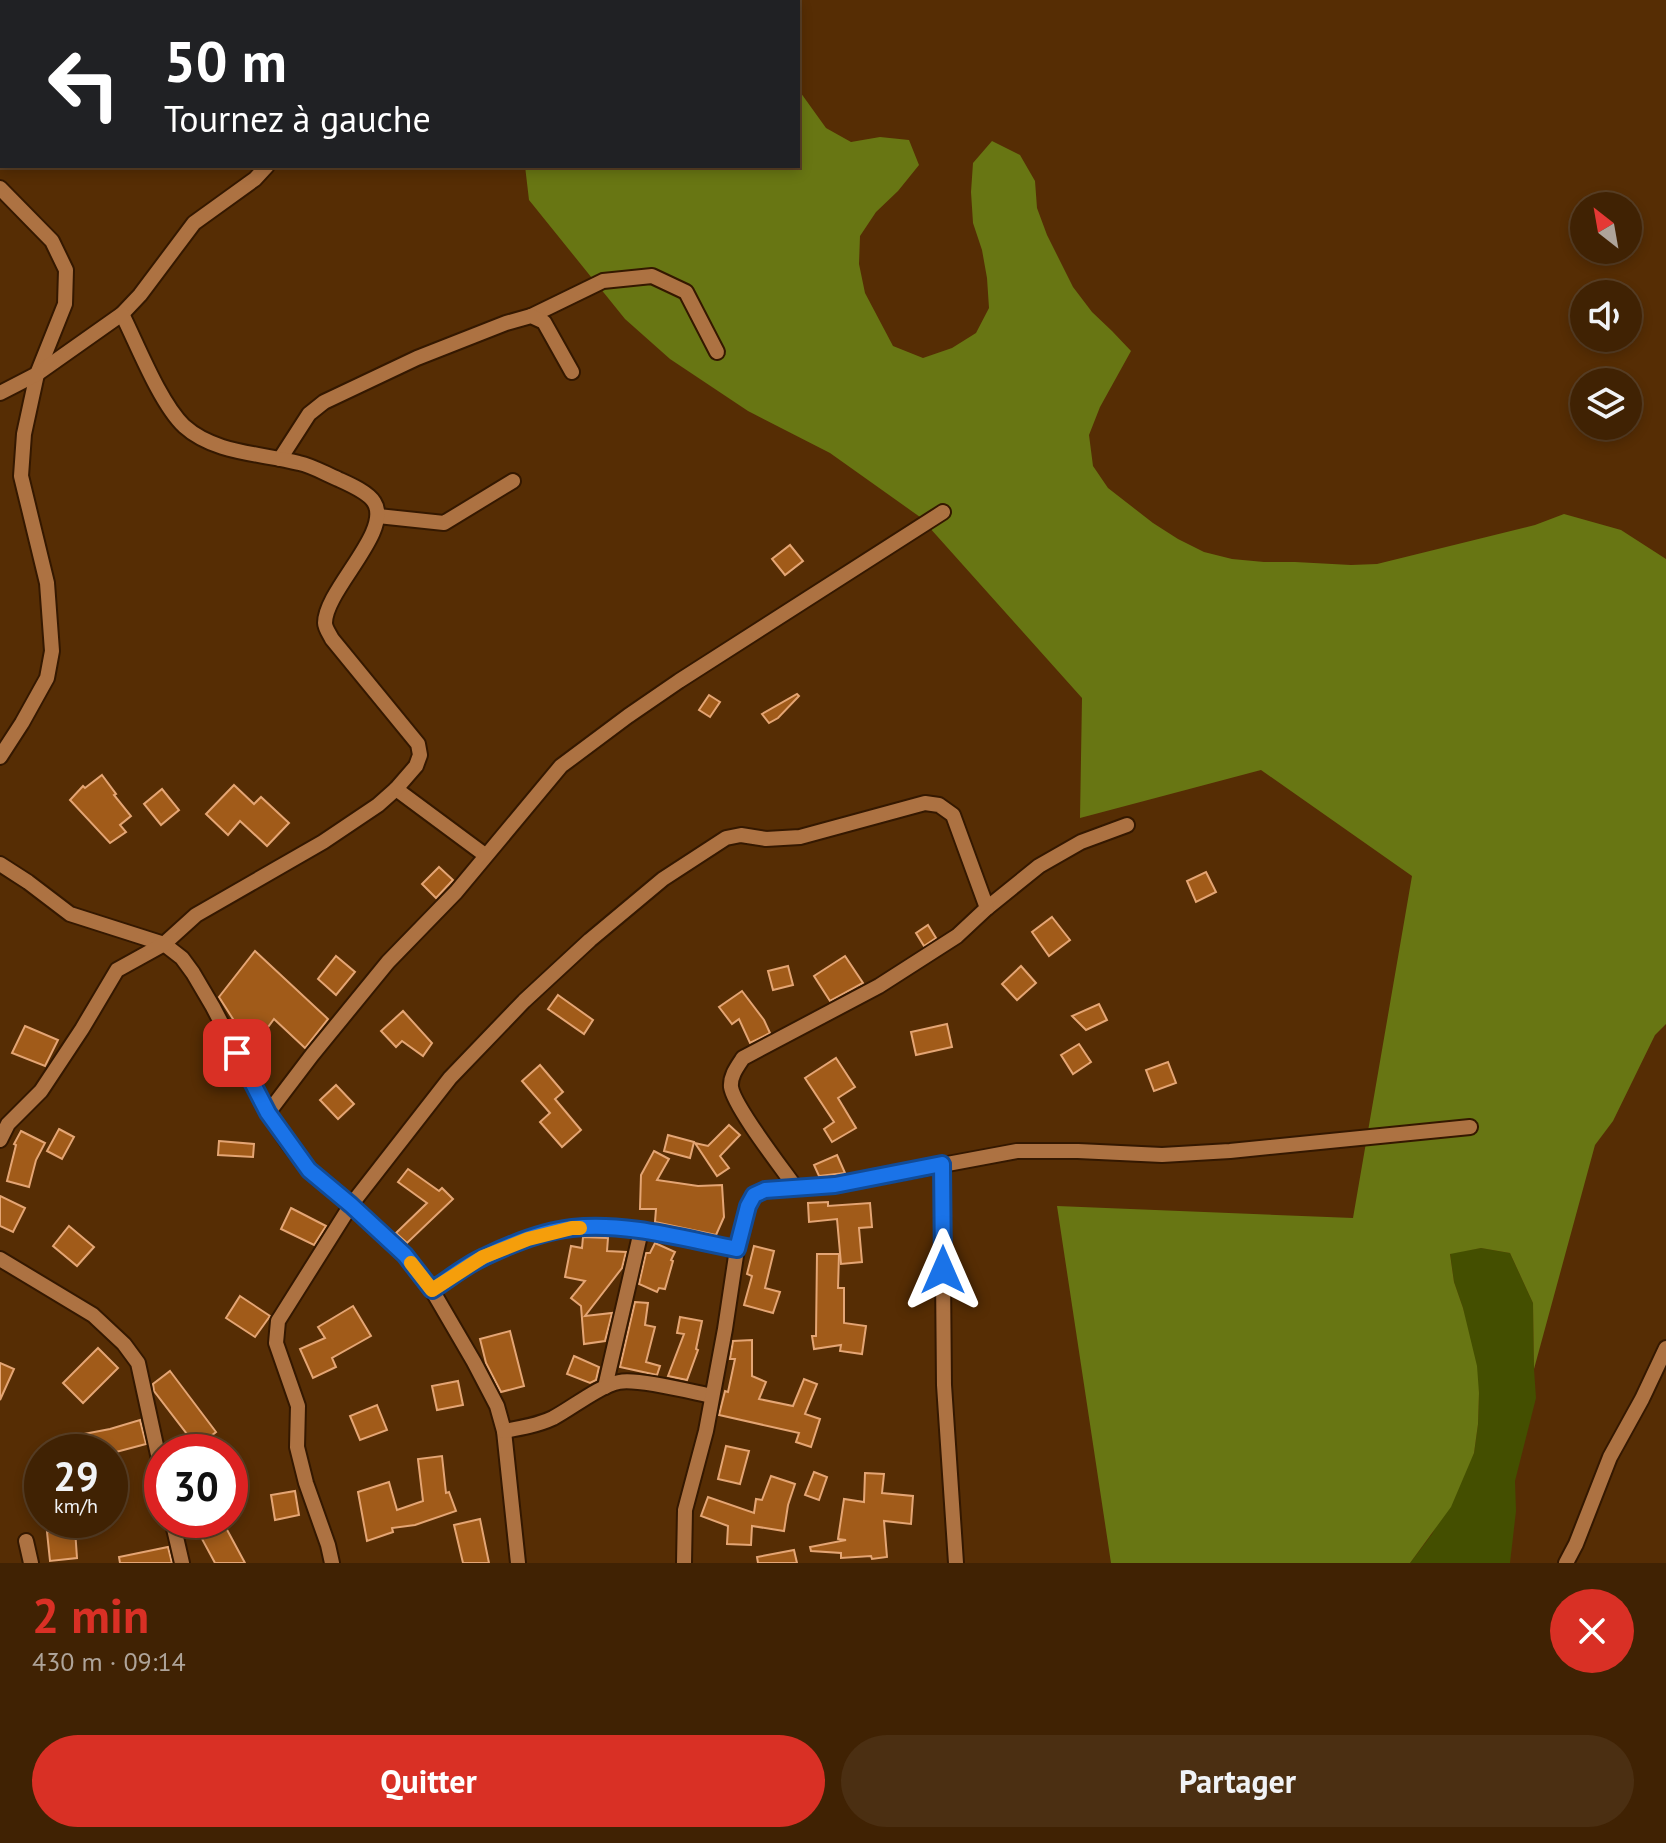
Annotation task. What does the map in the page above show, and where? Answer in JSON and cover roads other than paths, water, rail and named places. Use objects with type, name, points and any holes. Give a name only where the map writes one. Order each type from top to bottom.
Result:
[{"type":"street","points":[[0,393],[37,374],[122,314],[194,223],[255,179],[265,168]]},
{"type":"street","points":[[0,188],[52,241],[66,270],[65,304],[37,374],[24,434],[21,476],[47,583],[52,651],[47,678],[0,757]]},
{"type":"street","points":[[280,459],[309,414],[324,402],[417,358],[531,316],[603,281],[652,276],[686,292],[717,352]]},
{"type":"street","points":[[0,1140],[8,1124],[41,1091],[117,970],[164,944],[196,915],[323,842],[378,805],[416,766],[420,755],[418,744],[332,639],[325,624],[330,604],[372,535],[378,516],[374,502],[354,486],[302,463],[238,451],[210,442],[186,427],[168,407],[122,314]]},
{"type":"street","points":[[531,316],[544,322],[572,372]]},
{"type":"street","points":[[378,516],[444,523],[513,481]]},
{"type":"street","points":[[268,1113],[388,962],[456,892],[561,766],[628,716],[943,512]]},
{"type":"street","points":[[396,789],[485,855]]},
{"type":"street","points":[[332,1563],[297,1447],[298,1406],[276,1343],[278,1321],[351,1205],[450,1078],[524,1001],[663,879],[726,838],[741,835],[766,839],[800,837],[925,803],[939,805],[953,815],[987,908]]},
{"type":"street","points":[[796,1188],[738,1104],[731,1086],[734,1070],[743,1058],[879,986],[957,936],[1039,866],[1081,842],[1127,825]]},
{"type":"street","points":[[0,864],[70,914],[164,944],[182,958],[213,1007],[268,1113],[309,1170],[405,1255],[432,1290],[497,1406],[504,1431],[518,1563]]},
{"type":"street","points":[[684,1563],[685,1510],[706,1431],[737,1249],[748,1206],[754,1195],[765,1190],[835,1185],[1017,1151],[1162,1155],[1470,1127]]},
{"type":"street","points":[[942,1164],[944,1385],[956,1563]]},
{"type":"street","points":[[432,1290],[483,1257],[528,1239],[572,1228],[641,1231],[737,1249]]},
{"type":"street","points":[[605,1387],[641,1231]]},
{"type":"street","points":[[0,1259],[93,1315],[124,1344],[138,1363],[153,1434]]},
{"type":"street","points":[[1566,1563],[1610,1457],[1666,1348]]},
{"type":"street","points":[[504,1431],[550,1419],[619,1382],[634,1381],[712,1396]]},
{"type":"street","points":[[176,1538],[182,1563]]},
{"type":"street","points":[[26,1541],[31,1563]]}]
